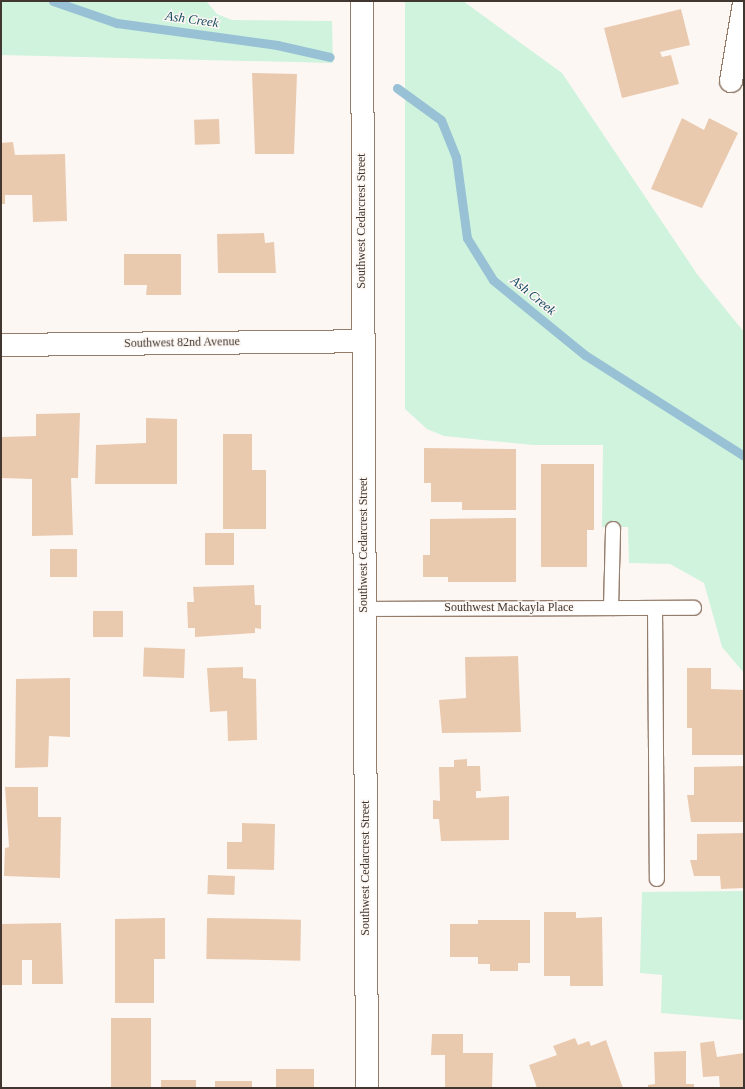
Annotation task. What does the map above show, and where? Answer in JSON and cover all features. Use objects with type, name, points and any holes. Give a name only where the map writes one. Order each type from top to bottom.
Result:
[{"type":"street","name":"Southwest Cedarcrest Street","points":[[362,1],[362,341],[367,1088]]},
{"type":"street","points":[[731,81],[744,3]]},
{"type":"street","name":"Southwest 82nd Avenue","points":[[1,345],[362,341]]},
{"type":"lane","points":[[611,608],[613,529]]},
{"type":"lane","points":[[654,608],[657,879]]},
{"type":"lane","name":"Southwest Mackayla Place","points":[[364,609],[694,608]]},
{"type":"green space","points":[[1,1],[206,1],[217,14],[232,20],[332,21],[333,63],[1,55]]},
{"type":"green space","points":[[405,1],[463,1],[562,73],[697,274],[744,332],[744,673],[722,647],[704,583],[670,564],[629,563],[628,527],[602,527],[603,445],[533,445],[444,436],[427,429],[405,409]]},
{"type":"green space","points":[[744,891],[744,1020],[661,1013],[662,975],[640,973],[642,892]]},
{"type":"building","points":[[681,9],[690,45],[660,52],[662,57],[671,55],[679,84],[622,98],[604,28]]},
{"type":"building","points":[[252,73],[297,74],[294,154],[255,154]]},
{"type":"building","points":[[682,118],[704,130],[709,118],[738,133],[702,208],[651,189]]},
{"type":"building","points":[[219,119],[220,144],[195,145],[194,120]]},
{"type":"building","points":[[13,142],[15,155],[65,154],[67,221],[33,222],[32,195],[5,195],[5,204],[1,204],[1,143]]},
{"type":"building","points":[[264,233],[265,243],[274,242],[276,273],[218,273],[217,234]]},
{"type":"building","points":[[124,254],[181,254],[181,295],[146,295],[147,285],[124,285]]},
{"type":"building","points":[[80,413],[78,478],[71,478],[73,535],[32,536],[32,479],[1,478],[1,437],[36,436],[36,414]]},
{"type":"building","points":[[146,418],[177,419],[177,484],[95,484],[96,445],[146,443]]},
{"type":"building","points":[[223,434],[252,434],[252,470],[266,470],[266,529],[223,529]]},
{"type":"building","points":[[424,448],[516,449],[516,510],[462,510],[462,502],[431,502],[431,483],[424,483]]},
{"type":"building","points":[[541,464],[594,464],[594,530],[587,530],[587,567],[541,567]]},
{"type":"building","points":[[516,518],[516,582],[448,582],[448,577],[423,577],[423,555],[430,555],[430,519]]},
{"type":"building","points":[[205,533],[234,533],[234,565],[205,565]]},
{"type":"building","points":[[50,549],[77,549],[77,577],[50,577]]},
{"type":"building","points":[[254,585],[255,605],[261,605],[261,629],[255,628],[255,633],[195,637],[195,628],[188,628],[187,602],[194,602],[193,587]]},
{"type":"building","points":[[93,611],[123,611],[123,637],[93,637]]},
{"type":"building","points":[[144,648],[185,649],[184,678],[143,677]]},
{"type":"building","points":[[518,656],[521,732],[442,733],[439,700],[466,698],[465,657]]},
{"type":"building","points":[[243,667],[243,678],[256,679],[257,740],[228,741],[227,711],[210,712],[207,668]]},
{"type":"building","points":[[687,668],[711,668],[711,689],[744,690],[744,755],[692,755],[692,728],[687,728]]},
{"type":"building","points":[[70,678],[70,737],[49,736],[48,767],[15,768],[16,679]]},
{"type":"building","points":[[467,759],[467,766],[480,766],[481,791],[476,791],[476,798],[509,796],[509,840],[441,841],[439,819],[433,819],[433,800],[440,801],[439,767],[454,767],[454,760]]},
{"type":"building","points":[[744,766],[744,822],[691,822],[687,795],[694,795],[694,767]]},
{"type":"building","points":[[5,787],[38,787],[38,817],[61,817],[60,878],[4,876],[5,848],[9,847]]},
{"type":"building","points":[[242,823],[275,824],[274,870],[227,869],[227,842],[242,842]]},
{"type":"building","points":[[744,833],[744,888],[721,889],[720,876],[694,876],[690,860],[697,860],[697,834]]},
{"type":"building","points":[[208,875],[235,876],[234,895],[207,894]]},
{"type":"building","points":[[544,912],[576,912],[576,918],[602,917],[603,986],[570,986],[570,976],[544,976]]},
{"type":"building","points":[[165,918],[165,959],[154,959],[154,1003],[115,1003],[115,919]]},
{"type":"building","points":[[207,918],[301,920],[300,961],[206,959]]},
{"type":"building","points":[[478,920],[530,920],[530,963],[518,963],[518,971],[490,971],[490,964],[478,964],[478,957],[450,957],[450,924],[478,924]]},
{"type":"building","points":[[61,923],[63,984],[32,984],[32,960],[22,960],[22,985],[1,985],[1,924]]},
{"type":"building","points":[[111,1018],[151,1018],[151,1088],[111,1088]]},
{"type":"building","points":[[432,1034],[463,1034],[463,1053],[493,1053],[492,1088],[445,1088],[445,1055],[431,1055]]},
{"type":"building","points":[[575,1038],[578,1045],[589,1041],[591,1046],[606,1040],[623,1088],[537,1088],[529,1065],[557,1055],[553,1046]]},
{"type":"building","points":[[714,1041],[717,1057],[744,1053],[744,1088],[720,1088],[719,1076],[703,1077],[700,1043]]},
{"type":"building","points":[[686,1051],[686,1084],[694,1084],[694,1088],[648,1088],[648,1085],[655,1084],[654,1052]]},
{"type":"building","points":[[276,1069],[314,1069],[314,1088],[276,1088]]},
{"type":"building","points":[[161,1080],[196,1080],[196,1088],[161,1088]]},
{"type":"building","points":[[215,1081],[252,1081],[252,1088],[215,1088]]},
{"type":"waterway","name":"Ash Creek","points":[[53,1],[117,23],[277,45],[330,57]]},
{"type":"waterway","name":"Ash Creek","points":[[397,88],[441,120],[456,157],[467,238],[493,280],[585,355],[744,456]]}]
